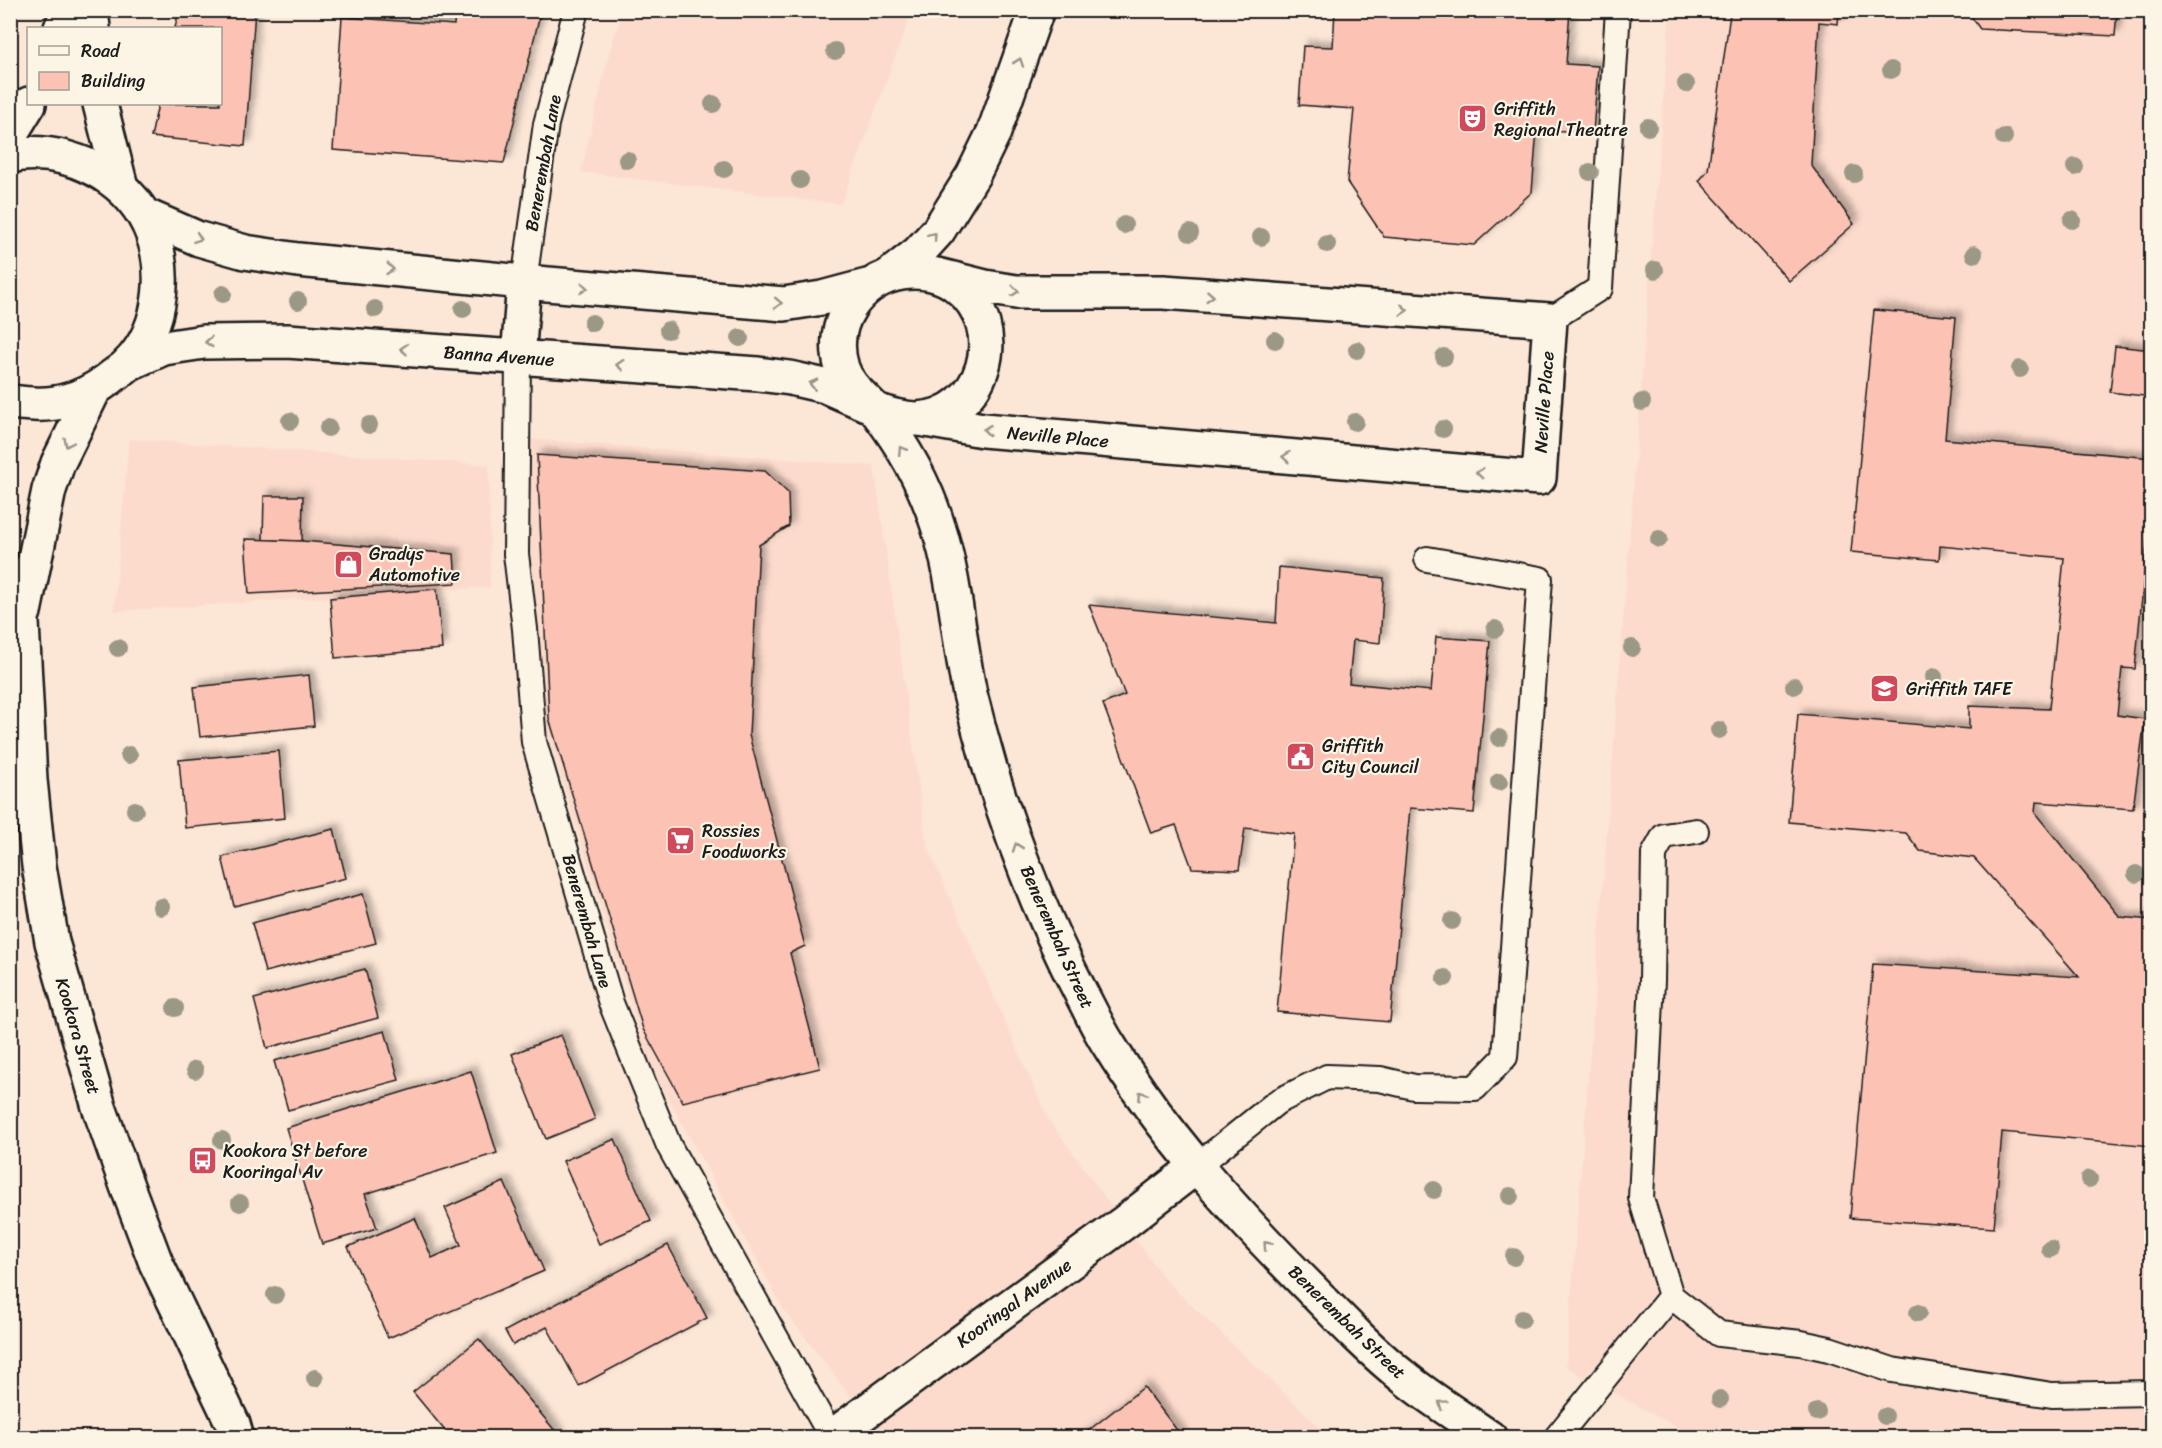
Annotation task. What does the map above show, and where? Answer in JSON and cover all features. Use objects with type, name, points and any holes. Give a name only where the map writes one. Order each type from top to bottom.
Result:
[{"type":"main road","points":[[61,27],[69,10]]},
{"type":"main road","points":[[91,10],[93,27]]},
{"type":"main road","points":[[937,275],[957,285],[972,302],[983,321],[987,343],[984,364],[975,385],[961,402],[941,414],[920,419],[897,417],[872,407],[852,388],[842,368],[838,346],[842,324],[851,303],[918,253],[938,231],[973,175],[994,132],[1037,10]]},
{"type":"main road","points":[[10,135],[17,128],[28,105]]},
{"type":"main road","points":[[99,105],[121,187]]},
{"type":"main road","points":[[10,156],[44,153],[72,159],[99,171],[121,187],[144,215],[156,245],[161,276],[158,308],[147,338],[128,364],[94,390],[65,401],[35,405],[10,402]]},
{"type":"main road","points":[[144,215],[199,239],[245,252],[297,260],[784,304],[822,298],[913,271],[1016,292],[1163,292],[1550,320]]},
{"type":"main road","points":[[518,358],[524,282]]},
{"type":"main road","name":"Neville Place","points":[[920,419],[994,431],[1539,478],[1550,320]]},
{"type":"main road","name":"Banna Avenue","points":[[128,364],[164,348],[204,342],[287,341],[790,378],[825,386],[872,407]]},
{"type":"main road","name":"Kookora Street","points":[[94,390],[58,463],[50,490],[22,622],[20,782],[39,866],[52,942],[99,1107],[156,1263],[239,1433]]},
{"type":"main road","name":"Benerembah Street","points":[[872,407],[905,455],[925,492],[936,520],[946,551],[970,694],[990,768],[1021,857],[1060,953],[1105,1039],[1149,1106],[1197,1166],[1272,1251],[1405,1379],[1490,1437]]},
{"type":"main road","name":"Kookora Street","points":[[10,573],[22,622]]},
{"type":"main road","name":"Kooringal Avenue","points":[[831,1437],[1125,1222],[1197,1166]]},
{"type":"lane","name":"Benerembah Lane","points":[[524,282],[546,124],[576,10]]},
{"type":"lane","points":[[1550,320],[1600,288],[1618,10]]},
{"type":"lane","name":"Benerembah Lane","points":[[518,358],[516,554],[525,628],[534,742],[611,1003],[669,1146],[831,1437]]},
{"type":"lane","points":[[1197,1166],[1277,1102],[1327,1077],[1380,1079],[1414,1087],[1475,1088],[1505,1057],[1540,579],[1427,560]]},
{"type":"lane","points":[[1696,831],[1664,836],[1654,854],[1652,981],[1641,1198],[1671,1296],[1719,1334],[1801,1343],[1829,1349],[1892,1370],[2052,1395],[2151,1393]]},
{"type":"lane","points":[[1556,1437],[1671,1296]]},
{"type":"shaded area","points":[[624,11],[912,11],[841,204],[581,172],[613,38]]},
{"type":"shaded area","name":"Griffith TAFE","points":[[1670,11],[2151,11],[2151,1437],[1695,1437],[1566,1367]]},
{"type":"shaded area","points":[[129,439],[489,465],[490,587],[114,611]]},
{"type":"shaded area","points":[[528,439],[874,466],[927,846],[1048,1119],[1166,1281],[1330,1437],[887,1437],[847,1392],[784,1310],[649,1063],[529,674]]},
{"type":"building","points":[[179,10],[255,10],[245,146],[151,137],[158,105],[222,105],[222,27],[175,27]]},
{"type":"building","points":[[455,10],[541,10],[504,163],[333,150],[342,17],[454,25]]},
{"type":"building","name":"Griffith Regional Theatre","points":[[1335,10],[1570,10],[1566,64],[1598,66],[1593,133],[1537,129],[1532,192],[1474,245],[1384,237],[1347,182],[1354,109],[1299,105],[1303,46],[1333,47]]},
{"type":"building","points":[[1721,10],[1839,10],[1838,24],[1819,22],[1811,165],[1854,224],[1789,281],[1699,181],[1708,170],[1730,14],[1722,15]]},
{"type":"building","points":[[1901,10],[2117,10],[2115,36],[1980,29],[1971,16]]},
{"type":"building","points":[[1874,310],[1956,317],[1945,439],[2152,458],[2152,493],[2135,669],[2122,668],[2117,715],[2145,719],[2133,809],[2036,802],[2035,813],[2120,917],[2152,920],[2152,1146],[2002,1132],[1994,1228],[1850,1218],[1873,964],[2079,977],[1974,858],[1920,851],[1906,833],[1789,822],[1798,714],[1969,729],[1969,706],[2049,709],[2064,558],[1940,546],[1939,560],[1851,552]]},
{"type":"building","points":[[2115,346],[2152,350],[2152,397],[2110,392]]},
{"type":"building","name":"Rossies Foodworks","points":[[537,455],[765,471],[788,493],[789,526],[759,545],[749,735],[805,946],[790,953],[820,1068],[683,1102],[643,1029],[549,718]]},
{"type":"building","points":[[264,496],[303,496],[302,541],[263,540]]},
{"type":"building","points":[[245,539],[302,541],[454,554],[456,583],[249,594]]},
{"type":"building","name":"Griffith City Council","points":[[1279,567],[1384,578],[1380,643],[1353,640],[1349,683],[1431,691],[1436,637],[1490,641],[1474,813],[1410,808],[1390,1022],[1277,1012],[1294,834],[1245,828],[1239,870],[1192,868],[1176,825],[1151,833],[1103,704],[1125,695],[1089,605],[1276,623]]},
{"type":"building","points":[[437,589],[442,649],[335,658],[330,598]]},
{"type":"building","points":[[309,675],[314,726],[200,737],[194,687]]},
{"type":"building","points":[[279,751],[285,818],[185,828],[179,760]]},
{"type":"building","points":[[334,829],[346,878],[234,906],[222,857]]},
{"type":"building","points":[[363,894],[376,943],[265,972],[252,923]]},
{"type":"building","points":[[365,969],[378,1018],[267,1048],[254,999]]},
{"type":"building","points":[[385,1031],[399,1080],[288,1110],[274,1061]]},
{"type":"building","points":[[561,1035],[595,1119],[546,1139],[512,1054]]},
{"type":"building","points":[[471,1071],[497,1153],[365,1194],[377,1228],[322,1244],[286,1128]]},
{"type":"building","points":[[615,1139],[651,1221],[599,1244],[563,1161]]},
{"type":"building","points":[[504,1182],[544,1271],[388,1338],[348,1247],[415,1218],[432,1258],[461,1245],[445,1208]]},
{"type":"building","points":[[668,1245],[707,1318],[579,1386],[547,1327],[513,1345],[505,1331]]},
{"type":"building","points":[[479,1339],[561,1438],[451,1438],[413,1392]]},
{"type":"building","points":[[1144,1387],[1183,1438],[1079,1438]]},
{"type":"place","name":"Griffith Regional Theatre","points":[[1473,119]]},
{"type":"place","name":"Gradys Automotive","points":[[348,564]]},
{"type":"place","name":"Griffith TAFE","points":[[1885,689]]},
{"type":"place","name":"Griffith City Council","points":[[1301,756]]},
{"type":"place","name":"Rossies Foodworks","points":[[681,841]]},
{"type":"place","name":"Kookora St before Kooringal Av","points":[[202,1161]]}]
